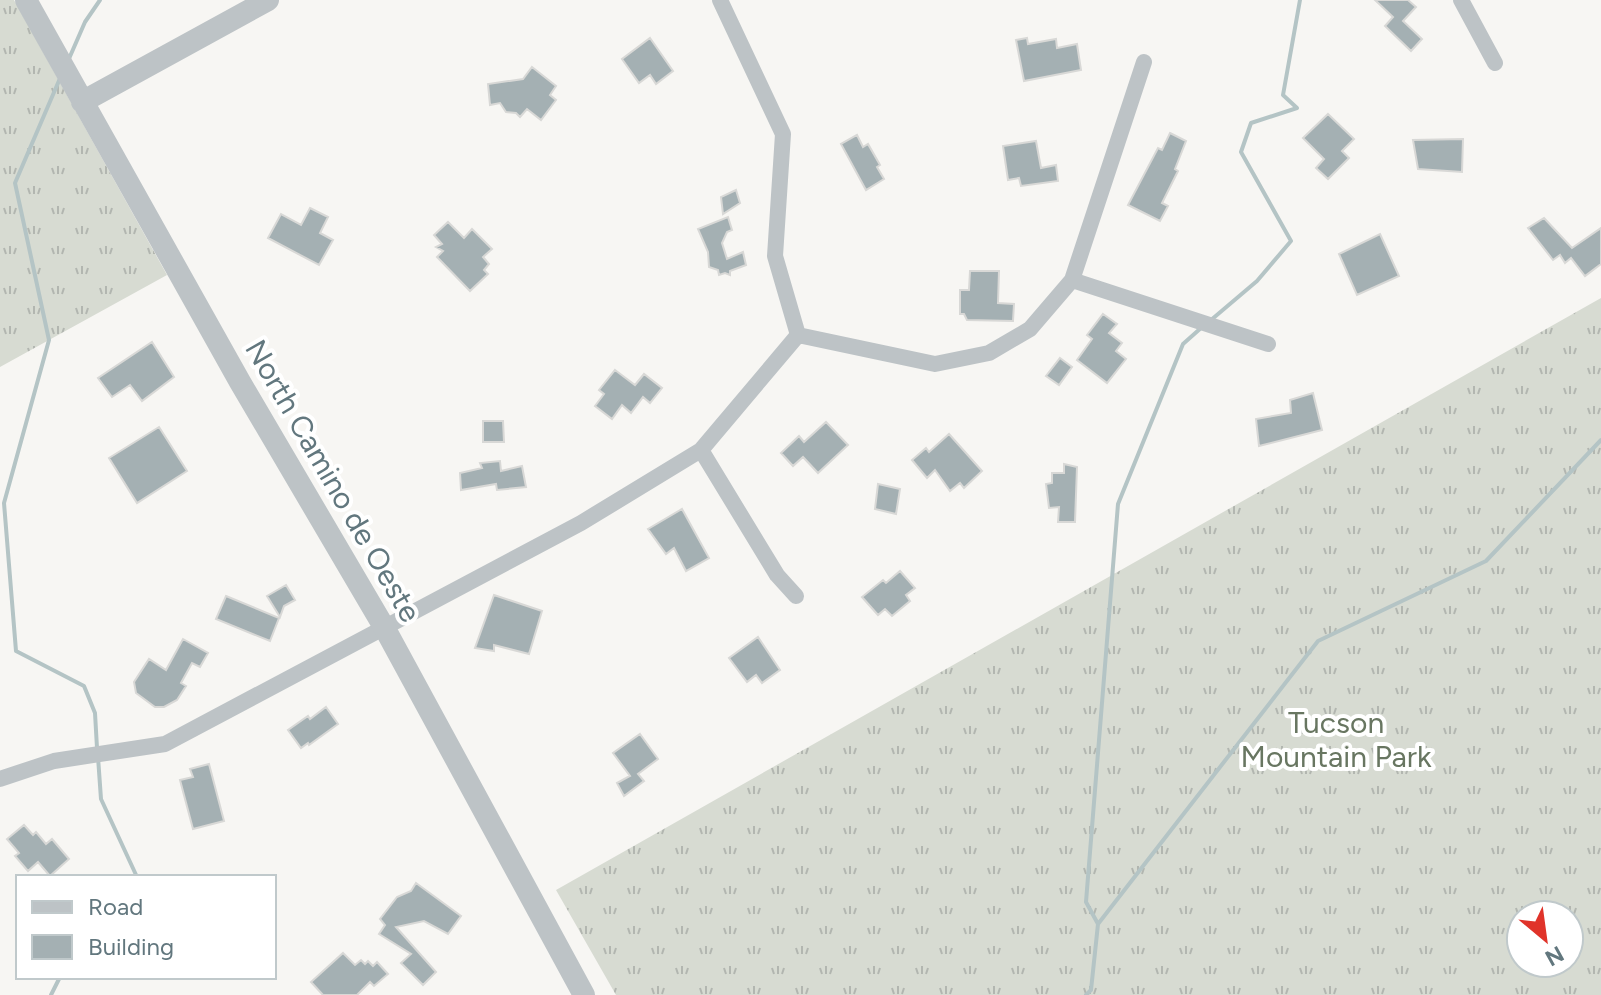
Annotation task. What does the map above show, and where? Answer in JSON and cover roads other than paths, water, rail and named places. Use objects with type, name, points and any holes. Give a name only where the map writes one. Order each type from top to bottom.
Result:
[{"type":"street","name":"North Camino de Oeste","points":[[26,0],[240,382],[384,627],[583,995]]},
{"type":"street","points":[[82,102],[268,0]]},
{"type":"street","points":[[720,0],[783,134],[775,256],[798,335]]},
{"type":"street","points":[[1461,0],[1495,63]]},
{"type":"street","points":[[798,335],[935,364],[989,353],[1030,329],[1072,280],[1144,62]]},
{"type":"street","points":[[1072,280],[1268,344]]},
{"type":"street","points":[[0,779],[54,761],[165,744],[581,523],[701,450],[798,335]]},
{"type":"street","points":[[701,450],[777,575],[796,596]]},
{"type":"waterway","points":[[68,61],[85,22],[100,0]]},
{"type":"waterway","points":[[1211,320],[1257,281],[1291,241],[1241,152],[1251,123],[1297,108],[1283,95],[1300,0]]},
{"type":"waterway","points":[[61,76],[15,183],[49,340],[4,503],[16,651],[84,686],[95,713],[97,748]]},
{"type":"waterway","points":[[1086,995],[1091,990],[1098,924],[1086,902],[1118,504],[1183,344],[1201,328]]},
{"type":"waterway","points":[[1098,924],[1318,641],[1486,561],[1601,440]]},
{"type":"waterway","points":[[98,757],[101,799],[136,875]]},
{"type":"waterway","points":[[51,995],[59,979]]},
{"type":"park label","name":"Tucson Mountain Park","points":[[1336,740]]}]
